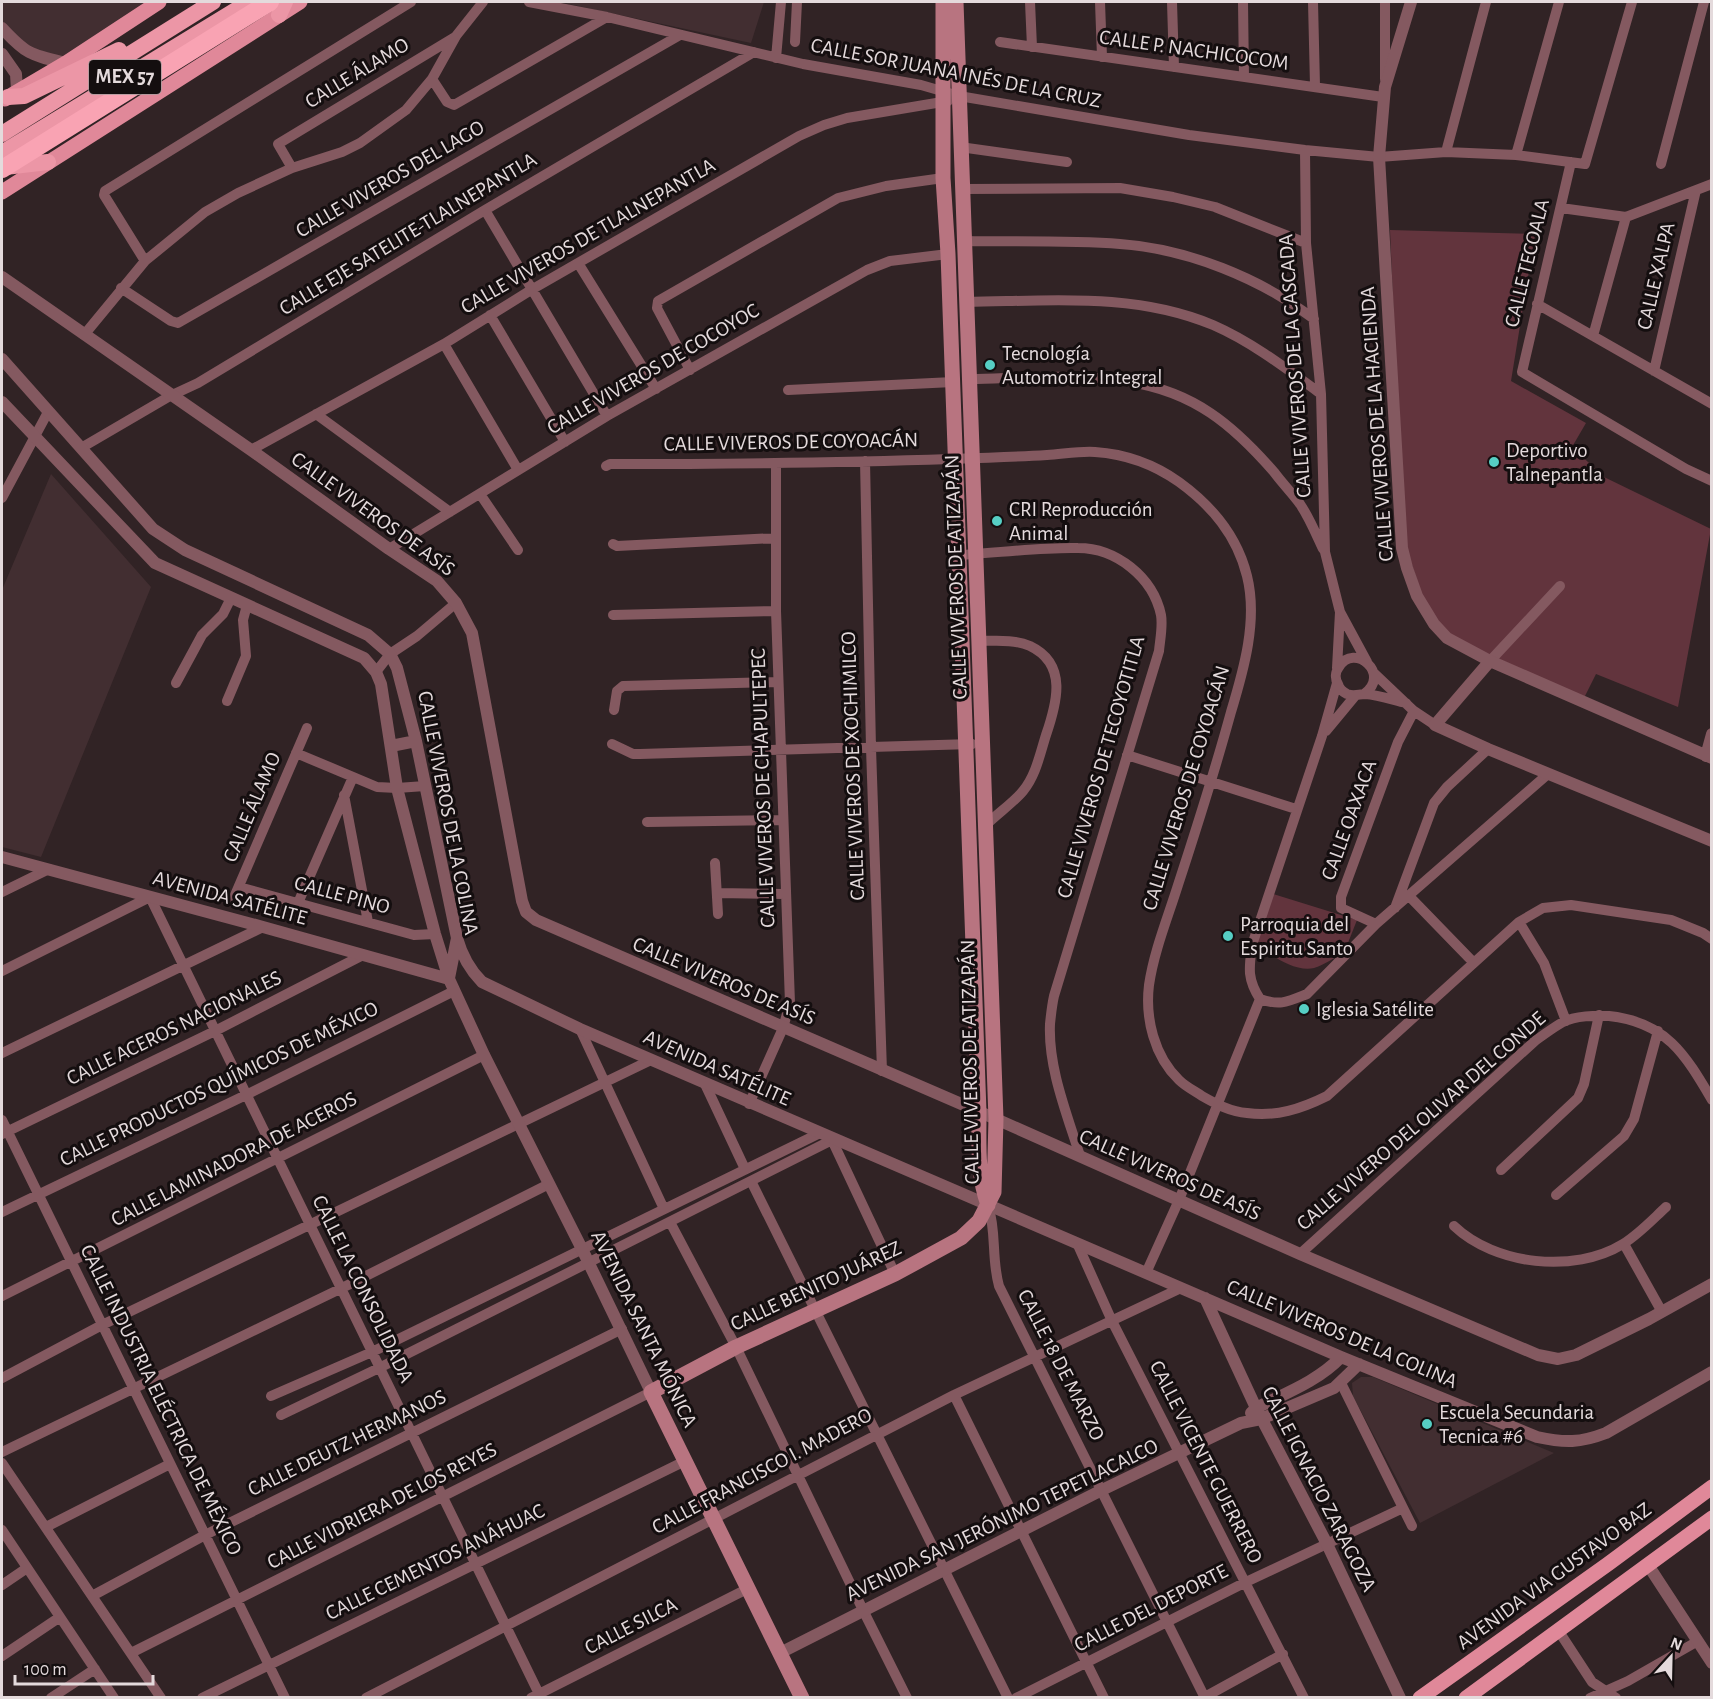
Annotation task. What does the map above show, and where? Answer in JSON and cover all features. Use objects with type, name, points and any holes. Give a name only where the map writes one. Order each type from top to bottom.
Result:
[{"type":"highway","name":"MEX 57","points":[[2,134],[213,2]]},
{"type":"highway","name":"MEX 57","points":[[2,153],[249,2]]},
{"type":"highway","points":[[2,168],[278,6]]},
{"type":"highway","points":[[9,96],[24,96],[117,50],[138,48]]},
{"type":"highway","points":[[2,168],[48,162]]},
{"type":"main road","points":[[9,96],[66,63],[159,2]]},
{"type":"main road","points":[[2,192],[278,6],[300,2]]},
{"type":"main road","name":"CALLE VIVEROS DE ATIZAPÁN","points":[[943,2],[943,178],[956,459],[980,1112],[980,1176],[981,1188],[987,1205]]},
{"type":"main road","name":"CALLE VIVEROS DE ATIZAPÁN","points":[[956,2],[996,1119],[996,1182],[987,1205]]},
{"type":"main road","name":"CALLE BENITO JUÁREZ","points":[[651,1392],[736,1347],[895,1274],[961,1238],[979,1221],[987,1205]]},
{"type":"main road","name":"AVENIDA SANTA MÓNICA","points":[[651,1392],[802,1698]]},
{"type":"main road","name":"AVENIDA VIA GUSTAVO BAZ","points":[[1420,1698],[1712,1487]]},
{"type":"main road","points":[[1466,1698],[1712,1518]]},
{"type":"street","points":[[145,261],[104,195],[105,191],[411,2]]},
{"type":"street","points":[[84,335],[145,261],[205,212],[238,193],[292,168],[342,152],[374,134],[406,110],[432,79],[456,36],[483,2]]},
{"type":"street","name":"CALLE SOR JUANA INÉS DE LA CRUZ","points":[[530,2],[607,17],[943,97]]},
{"type":"street","points":[[776,58],[782,2]]},
{"type":"street","points":[[795,42],[797,2]]},
{"type":"street","points":[[1030,2],[1032,47]]},
{"type":"street","points":[[1100,2],[1102,57]]},
{"type":"street","points":[[1172,2],[1174,67]]},
{"type":"street","points":[[1243,2],[1244,76]]},
{"type":"street","points":[[1313,2],[1315,87]]},
{"type":"street","points":[[1384,92],[1386,2]]},
{"type":"street","name":"CALLE VIVEROS DE LA HACIENDA","points":[[1411,2],[1384,92],[1379,157],[1402,548],[1417,597],[1434,624],[1447,638],[1490,661],[1709,757]]},
{"type":"street","points":[[1446,152],[1486,2]]},
{"type":"street","points":[[1516,154],[1559,2]]},
{"type":"street","name":"CALLE SOR JUANA INÉS DE LA CRUZ","points":[[959,96],[1189,135],[1305,150],[1379,157],[1446,152],[1516,154],[1585,164],[1632,2]]},
{"type":"street","points":[[1661,164],[1704,2]]},
{"type":"street","points":[[432,79],[447,102],[454,105],[607,17]]},
{"type":"street","points":[[2,28],[29,54],[66,63]]},
{"type":"street","name":"CALLE VIVEROS DEL LAGO","points":[[121,288],[171,321],[178,323],[680,35]]},
{"type":"street","name":"CALLE ÁLAMO","points":[[292,168],[278,144],[456,36]]},
{"type":"street","name":"CALLE P. NACHICOCOM","points":[[1000,42],[1315,87],[1384,92]]},
{"type":"street","name":"CALLE EJE SATELITE-TLALNEPANTLA","points":[[81,448],[170,396],[198,383],[484,210],[753,52]]},
{"type":"street","points":[[2,54],[16,74],[9,96]]},
{"type":"street","name":"CALLE VIVEROS DE TLALNEPANTLA","points":[[251,450],[444,344],[531,290],[799,136],[848,118],[943,97],[959,96]]},
{"type":"street","points":[[960,147],[1067,162]]},
{"type":"street","name":"CALLE VIVEROS DE LA CASCADA","points":[[1305,150],[1306,243],[1321,394],[1325,552],[1340,612],[1366,662]]},
{"type":"street","name":"CALLE TECOALA","points":[[1571,162],[1522,369],[1524,373],[1686,469],[1712,481]]},
{"type":"street","points":[[690,370],[657,308],[658,302],[838,198],[886,186],[943,178]]},
{"type":"street","points":[[1561,208],[1626,217],[1712,184]]},
{"type":"street","points":[[963,189],[1120,188],[1173,196],[1215,207],[1306,243]]},
{"type":"street","name":"CALLE XALPA","points":[[1654,371],[1696,190]]},
{"type":"street","points":[[484,210],[607,416]]},
{"type":"street","points":[[1593,336],[1626,217]]},
{"type":"street","points":[[965,241],[1121,244],[1185,256],[1214,265],[1271,291],[1296,305],[1314,319]]},
{"type":"street","name":"CALLE VIVEROS DE COCOYOC","points":[[388,549],[607,416],[867,270],[890,261],[948,254]]},
{"type":"street","points":[[578,263],[656,389]]},
{"type":"street","name":"CALLE VIVEROS DE ASÍS","points":[[2,277],[170,396],[251,450],[388,549],[437,581],[456,603],[472,633],[522,901],[526,912],[536,920],[980,1112],[1300,1254],[1538,1355],[1558,1359],[1576,1355],[1712,1284]]},
{"type":"street","points":[[968,302],[1110,300],[1180,314],[1212,325],[1241,339],[1321,394]]},
{"type":"street","points":[[1537,304],[1712,404]]},
{"type":"street","points":[[490,315],[565,442]]},
{"type":"street","points":[[444,344],[518,470]]},
{"type":"street","name":"CALLE VIVEROS DE LA COLINA","points":[[2,359],[153,529],[169,541],[368,635],[390,654],[402,683],[416,741],[457,938],[451,985]]},
{"type":"street","points":[[970,379],[1095,378],[1132,382],[1163,390],[1188,400],[1212,413],[1237,432],[1255,451],[1301,505],[1325,552]]},
{"type":"street","points":[[788,390],[953,382]]},
{"type":"street","points":[[2,402],[155,563],[364,658],[376,672],[390,654],[417,636],[456,603]]},
{"type":"street","points":[[2,498],[48,412]]},
{"type":"street","points":[[316,414],[450,512]]},
{"type":"street","name":"CALLE VIVEROS DE COYOACÁN","points":[[606,466],[610,464],[956,459],[1094,452],[1122,456],[1146,464],[1176,480],[1203,500],[1218,515],[1230,533],[1248,579],[1251,622],[1242,676],[1212,782],[1158,949],[1149,984],[1148,1019],[1155,1043],[1167,1066],[1181,1082],[1217,1105],[1246,1113],[1279,1113],[1304,1107],[1327,1096],[1519,922],[1543,908],[1571,905],[1671,920],[1712,939]]},
{"type":"street","name":"CALLE VIVEROS DE XOCHIMILCO","points":[[865,460],[871,748],[882,1071]]},
{"type":"street","name":"CALLE VIVEROS DE CHAPULTEPEC","points":[[749,1104],[783,1028],[790,1003],[776,611],[776,463]]},
{"type":"street","points":[[480,494],[518,550]]},
{"type":"street","points":[[613,544],[776,538]]},
{"type":"street","name":"CALLE VIVEROS DE TECOYOTITLA","points":[[959,555],[1080,548],[1111,554],[1146,581],[1156,598],[1161,616],[1159,651],[1054,996],[1050,1025],[1053,1060],[1080,1156]]},
{"type":"street","points":[[1435,725],[1490,661],[1560,586]]},
{"type":"street","points":[[176,683],[202,635],[223,614],[231,598]]},
{"type":"street","points":[[227,701],[246,656],[243,620],[247,605]]},
{"type":"street","points":[[613,615],[776,611]]},
{"type":"street","name":"CALLE VIVEROS DE LA CASCADA","points":[[1338,668],[1340,612]]},
{"type":"street","points":[[310,633],[318,613]]},
{"type":"street","points":[[979,641],[1007,641],[1029,646],[1045,657],[1056,673],[1056,699],[1032,778],[1022,792],[986,825]]},
{"type":"street","points":[[1410,707],[1348,694],[1341,690],[1337,683],[1338,668],[1350,658],[1359,658],[1366,662],[1374,673],[1410,707],[1435,725],[1712,841]]},
{"type":"street","name":"CALLE VIVEROS DE LA COLINA","points":[[376,672],[381,684],[397,788],[435,934],[451,985]]},
{"type":"street","points":[[1322,736],[1360,695],[1371,687],[1374,673]]},
{"type":"street","points":[[614,710],[616,691],[623,686],[634,684],[778,682]]},
{"type":"street","points":[[1337,683],[1322,736],[1252,945],[1249,965],[1251,984],[1260,999],[1275,1004],[1306,994],[1376,924],[1548,774]]},
{"type":"street","name":"CALLE OAXACA","points":[[1376,924],[1341,908],[1341,897],[1410,707]]},
{"type":"street","name":"CALLE ÁLAMO","points":[[232,902],[307,728]]},
{"type":"street","points":[[1709,757],[1712,734]]},
{"type":"street","points":[[391,746],[416,741]]},
{"type":"street","points":[[612,744],[626,751],[640,754],[983,744]]},
{"type":"street","points":[[1394,908],[1434,803],[1447,787],[1488,749]]},
{"type":"street","points":[[296,753],[377,787],[425,786]]},
{"type":"street","points":[[1127,755],[1296,809]]},
{"type":"street","points":[[298,903],[353,777]]},
{"type":"street","points":[[344,795],[368,922]]},
{"type":"street","points":[[647,822],[783,820]]},
{"type":"street","name":"AVENIDA SATÉLITE","points":[[2,857],[363,955],[451,985]]},
{"type":"street","points":[[715,863],[718,914]]},
{"type":"street","points":[[2,892],[48,869]]},
{"type":"street","name":"CALLE PINO","points":[[239,887],[414,934],[435,934]]},
{"type":"street","points":[[717,893],[786,894]]},
{"type":"street","points":[[1409,896],[1474,963]]},
{"type":"street","points":[[2,971],[150,897]]},
{"type":"street","name":"CALLE LA CONSOLIDADA","points":[[150,897],[507,1626],[537,1696]]},
{"type":"street","points":[[1519,922],[1544,963],[1566,1021]]},
{"type":"street","points":[[2,1053],[263,927]]},
{"type":"street","points":[[435,934],[445,938],[457,938]]},
{"type":"street","name":"AVENIDA SATÉLITE","points":[[457,938],[462,956],[471,972],[482,982],[580,1029],[749,1104],[987,1205]]},
{"type":"street","name":"CALLE ACEROS NACIONALES","points":[[4,1133],[215,1031],[363,955]]},
{"type":"street","name":"AVENIDA SANTA MÓNICA","points":[[451,985],[651,1392]]},
{"type":"street","name":"CALLE PRODUCTOS QUÍMICOS DE MÉXICO","points":[[2,1212],[246,1095],[451,985]]},
{"type":"street","points":[[1146,1273],[1179,1200],[1260,999]]},
{"type":"street","points":[[1501,1170],[1578,1098],[1584,1084],[1599,1015]]},
{"type":"street","name":"CALLE VIVERO DEL OLIVAR DEL CONDE","points":[[1300,1254],[1536,1040],[1566,1021],[1599,1015],[1629,1018],[1658,1031],[1674,1045],[1697,1075],[1712,1100]]},
{"type":"street","points":[[580,1029],[664,1209]]},
{"type":"street","points":[[1556,1195],[1624,1136],[1629,1128],[1634,1119],[1658,1031]]},
{"type":"street","name":"CALLE LAMINADORA DE ACEROS","points":[[2,1296],[484,1055]]},
{"type":"street","points":[[2,1378],[102,1325],[651,1060]]},
{"type":"street","points":[[705,1084],[745,1169]]},
{"type":"street","name":"CALLE INDUSTRIA ELÉCTRICA DE MÉXICO","points":[[2,1120],[4,1133],[38,1194],[285,1698]]},
{"type":"street","points":[[272,1396],[372,1352],[818,1134]]},
{"type":"street","points":[[281,1415],[380,1368],[832,1140],[895,1274]]},
{"type":"street","points":[[751,1180],[1008,1698]]},
{"type":"street","points":[[2,1452],[340,1289],[549,1184]]},
{"type":"street","name":"CALLE VIVEROS DE LA COLINA","points":[[987,1205],[1341,1357],[1537,1437],[1580,1442],[1606,1432],[1712,1372]]},
{"type":"street","name":"CALLE 18 DE MARZO","points":[[987,1205],[993,1221],[993,1255],[999,1287],[1204,1697]]},
{"type":"street","points":[[1455,1226],[1465,1236],[1485,1248],[1519,1258],[1553,1262],[1590,1257],[1623,1244],[1666,1207]]},
{"type":"street","points":[[670,1222],[736,1347],[907,1698]]},
{"type":"street","name":"CALLE VICENTE GUERRERO","points":[[1077,1244],[1112,1321],[1304,1698]]},
{"type":"street","points":[[1623,1244],[1662,1312]]},
{"type":"street","name":"CALLE FRANCISCO I. MADERO","points":[[366,1698],[878,1433],[1034,1356],[1181,1288]]},
{"type":"street","name":"CALLE IGNACIO ZARAGOZA","points":[[1205,1298],[1258,1413],[1327,1544],[1400,1698]]},
{"type":"street","name":"CALLE DEUTZ HERMANOS","points":[[92,1596],[205,1535],[622,1329]]},
{"type":"street","name":"AVENIDA SAN JERÓNIMO TEPETLACALCO","points":[[780,1653],[1102,1490],[1241,1423],[1330,1369],[1341,1357]]},
{"type":"street","name":"AVENIDA SAN JERÓNIMO TEPETLACALCO","points":[[1258,1413],[1334,1388],[1359,1364]]},
{"type":"street","points":[[1341,1383],[1412,1526]]},
{"type":"street","name":"CALLE VIDRIERA DE LOS REYES","points":[[131,1653],[651,1392]]},
{"type":"street","points":[[954,1395],[1104,1698]]},
{"type":"street","name":"CALLE CEMENTOS ANÁHUAC","points":[[202,1698],[685,1461]]},
{"type":"street","points":[[2,1462],[159,1697]]},
{"type":"street","points":[[45,1527],[170,1464]]},
{"type":"street","name":"CALLE DEL DEPORTE","points":[[1016,1698],[1246,1582],[1403,1508]]},
{"type":"street","points":[[2,1530],[114,1698]]},
{"type":"street","points":[[1648,1565],[1712,1663]]},
{"type":"street","points":[[2,1585],[27,1568]]},
{"type":"street","name":"CALLE SILCA","points":[[537,1696],[749,1588]]},
{"type":"street","points":[[2,1656],[60,1617]]},
{"type":"street","points":[[1557,1630],[1592,1682],[1616,1698]]},
{"type":"street","points":[[1590,1698],[1628,1681],[1698,1641]]},
{"type":"street","points":[[1204,1697],[1283,1654]]},
{"type":"street","points":[[51,1698],[95,1669]]},
{"type":"shaded area","points":[[2,2],[159,2],[66,63],[38,57],[2,28]]},
{"type":"shaded area","points":[[559,2],[764,2],[751,43]]},
{"type":"shaded area","name":"Deportivo Talnepantla","points":[[1390,230],[1535,234],[1511,381],[1586,423],[1572,447],[1604,477],[1711,529],[1678,707],[1596,674],[1584,698],[1447,635],[1422,595],[1408,553],[1402,506]]},
{"type":"shaded area","points":[[51,474],[151,587],[41,857],[2,847],[2,590]]},
{"type":"shaded area","points":[[1270,893],[1357,920],[1344,953],[1318,967],[1307,969],[1290,965],[1266,951],[1256,939]]},
{"type":"shaded area","name":"Escuela Secundaria Tecnica #6","points":[[1361,1377],[1373,1377],[1554,1453],[1420,1523],[1353,1396],[1352,1383]]},
{"type":"place","name":"Tecnología Automotriz Integral","points":[[990,365]]},
{"type":"place","name":"Deportivo Talnepantla","points":[[1494,462]]},
{"type":"place","name":"CRI Reproducción Animal","points":[[997,521]]},
{"type":"place","name":"Parroquia del Espiritu Santo","points":[[1228,936]]},
{"type":"place","name":"Iglesia Satélite","points":[[1304,1009]]},
{"type":"place","name":"Escuela Secundaria Tecnica #6","points":[[1427,1424]]}]
